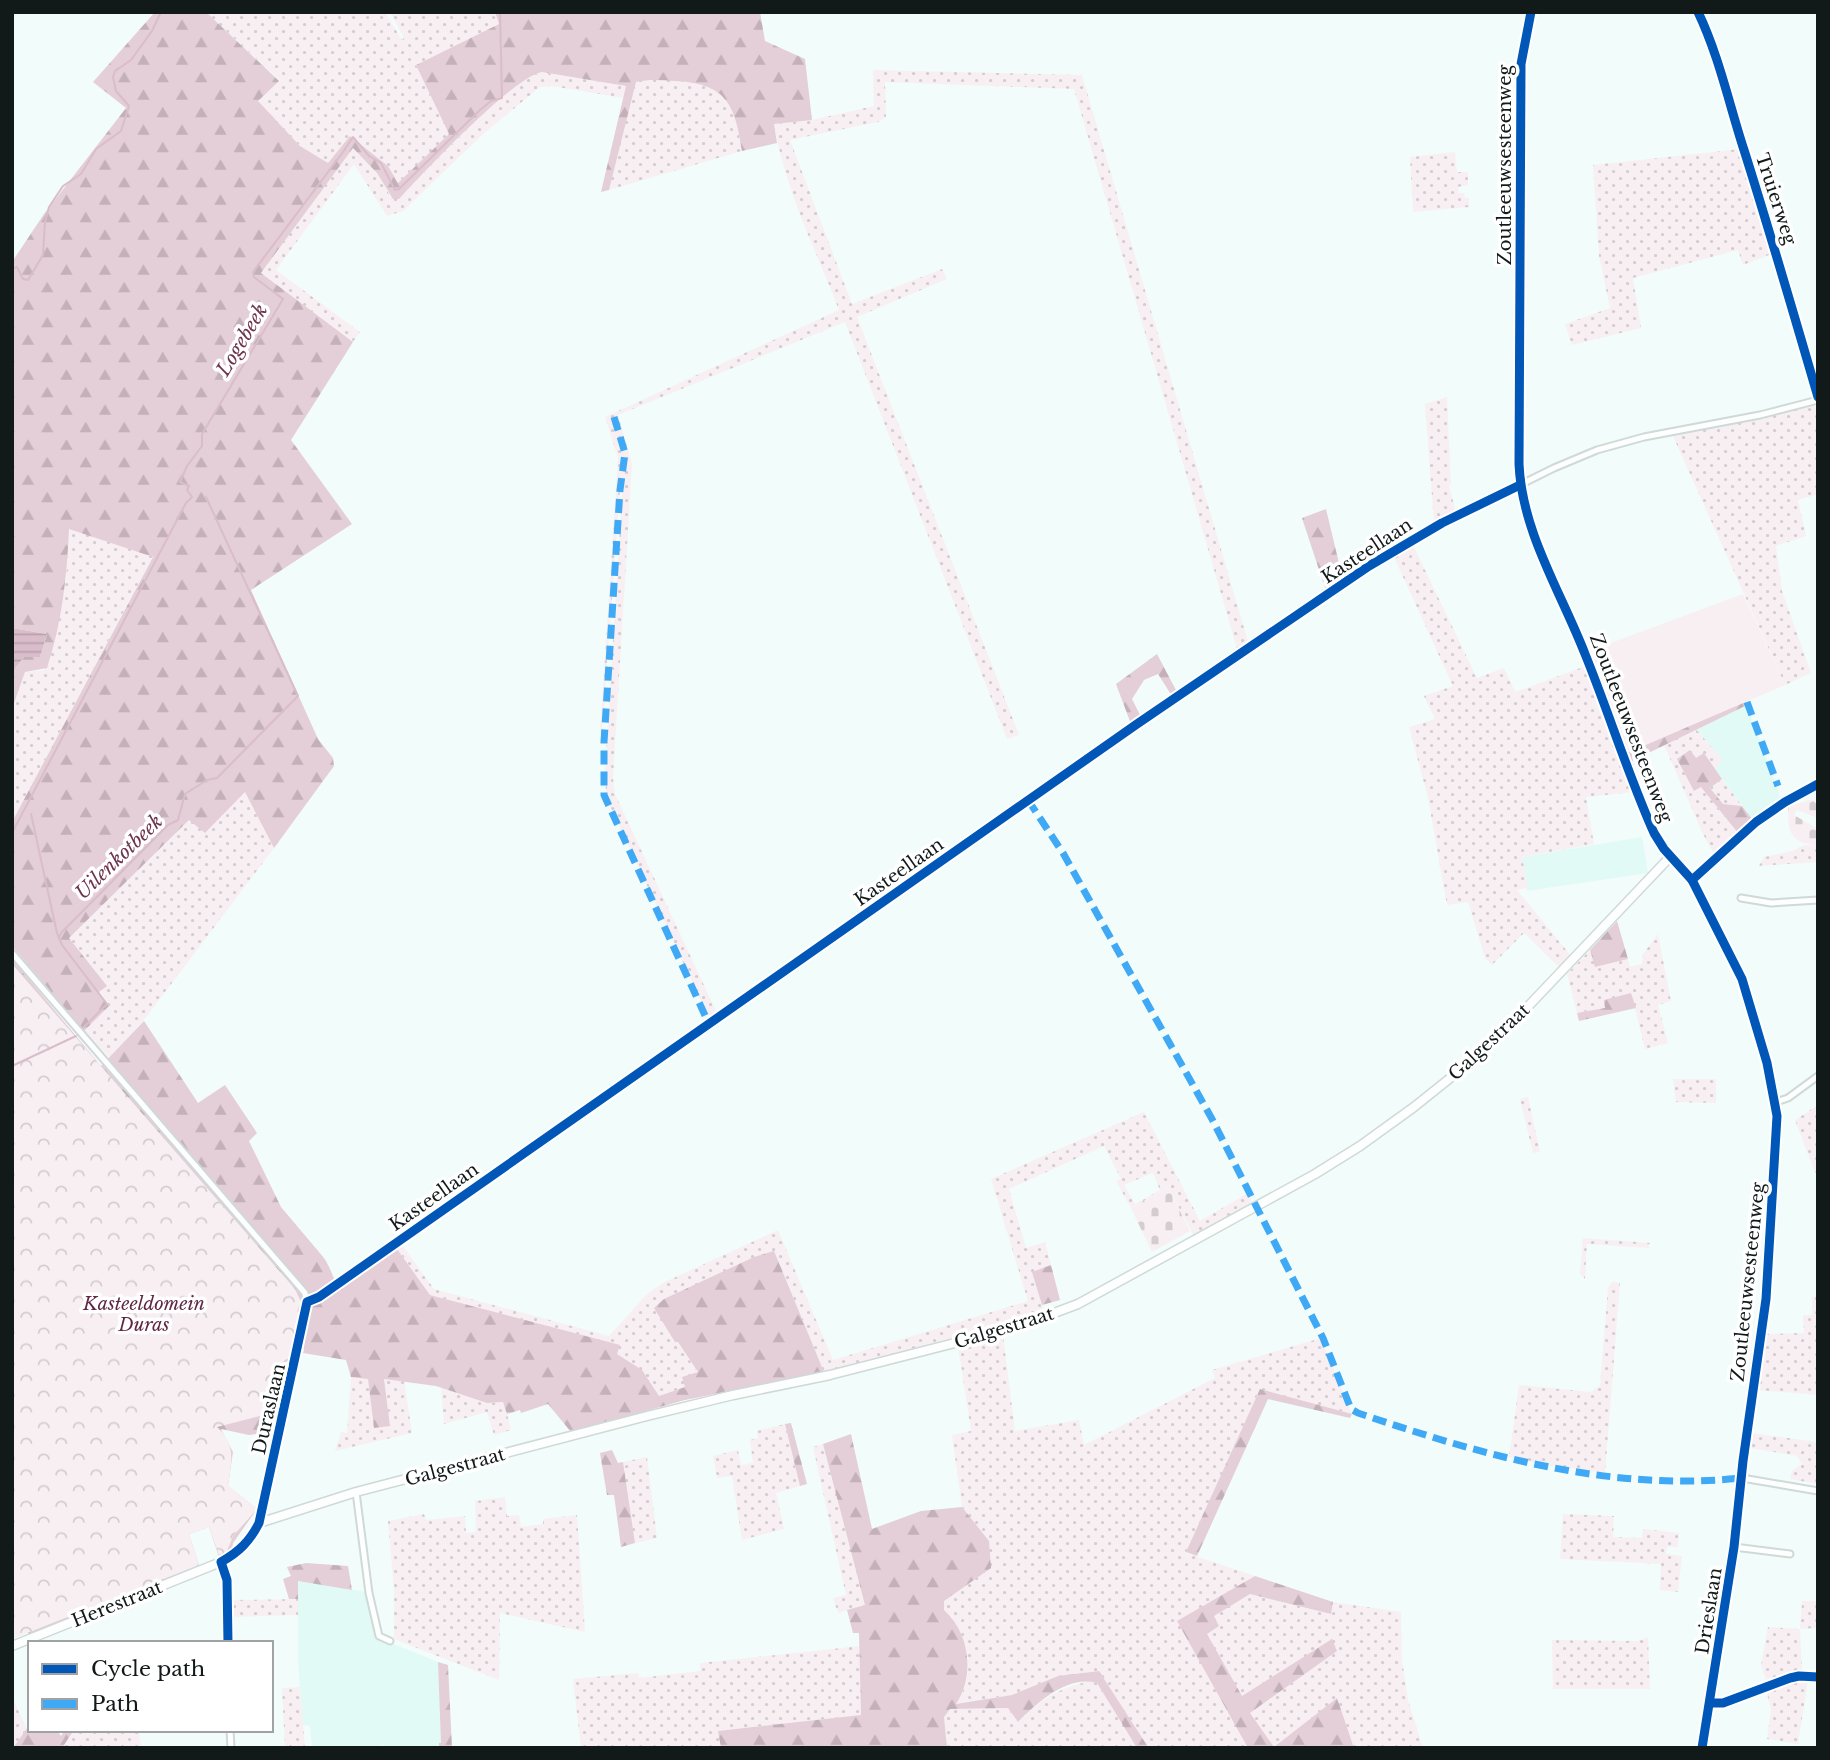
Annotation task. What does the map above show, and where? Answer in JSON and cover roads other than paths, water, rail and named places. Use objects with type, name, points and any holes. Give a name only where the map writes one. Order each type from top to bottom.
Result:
[{"type":"street","name":"Zoutleeuwsesteenweg","points":[[1531,12],[1521,64],[1520,485],[1530,526],[1586,656],[1648,819],[1670,857],[1692,880],[1742,979],[1776,1102],[1777,1132],[1766,1299],[1742,1478]]},
{"type":"street","name":"Truierweg","points":[[1698,12],[1712,42],[1762,203],[1818,399]]},
{"type":"street","name":"Kasteellaan","points":[[307,1302],[319,1297],[1137,724],[1369,566],[1442,523],[1575,458],[1620,443],[1760,415],[1818,399]]},
{"type":"street","points":[[1692,880],[1756,822],[1818,784]]},
{"type":"street","name":"Galgestraat","points":[[259,1523],[356,1492],[648,1416],[831,1375],[1017,1327],[1078,1304],[1315,1174],[1414,1107],[1508,1026],[1670,857]]},
{"type":"street","points":[[1741,898],[1771,903],[1818,900]]},
{"type":"street","points":[[12,953],[298,1283],[307,1302]]},
{"type":"street","points":[[1776,1102],[1788,1098],[1818,1076]]},
{"type":"street","name":"Duraslaan","points":[[259,1523],[307,1302]]},
{"type":"street","points":[[1742,1478],[1818,1491]]},
{"type":"street","name":"Drieslaan","points":[[1702,1748],[1711,1703],[1742,1478]]},
{"type":"street","points":[[356,1492],[369,1593],[379,1636],[390,1641]]},
{"type":"street","points":[[228,1641],[227,1580],[221,1562],[243,1548],[259,1523]]},
{"type":"street","name":"Drieslaan","points":[[1734,1547],[1790,1554]]},
{"type":"street","name":"Herestraat","points":[[12,1646],[221,1562]]},
{"type":"street","points":[[1711,1703],[1723,1703],[1799,1676],[1818,1677]]},
{"type":"waterway","points":[[12,269],[17,267],[23,279],[28,280],[43,255],[45,222],[49,207],[63,186],[81,174],[96,149],[121,131],[129,106],[116,91],[113,77],[115,71],[131,60],[152,31],[161,12]]},
{"type":"waterway","name":"Logebeek","points":[[12,833],[186,503],[192,497],[187,490],[189,486],[180,482],[187,466],[202,446],[202,434],[283,299],[254,277],[253,272],[353,137],[369,156],[381,163],[395,190],[399,189],[480,110],[491,101],[502,98],[500,12]]},
{"type":"waterway","name":"Uilenkotbeek","points":[[83,1028],[107,1004],[62,945],[59,938],[61,933],[168,825],[178,820],[185,794],[207,780],[217,778],[298,696],[206,497]]},
{"type":"waterway","points":[[31,814],[59,938]]},
{"type":"waterway","name":"Uilenkotbeek","points":[[12,1066],[76,1036]]},
{"type":"park label","name":"Kasteeldomein Duras","points":[[144,1314]]}]
